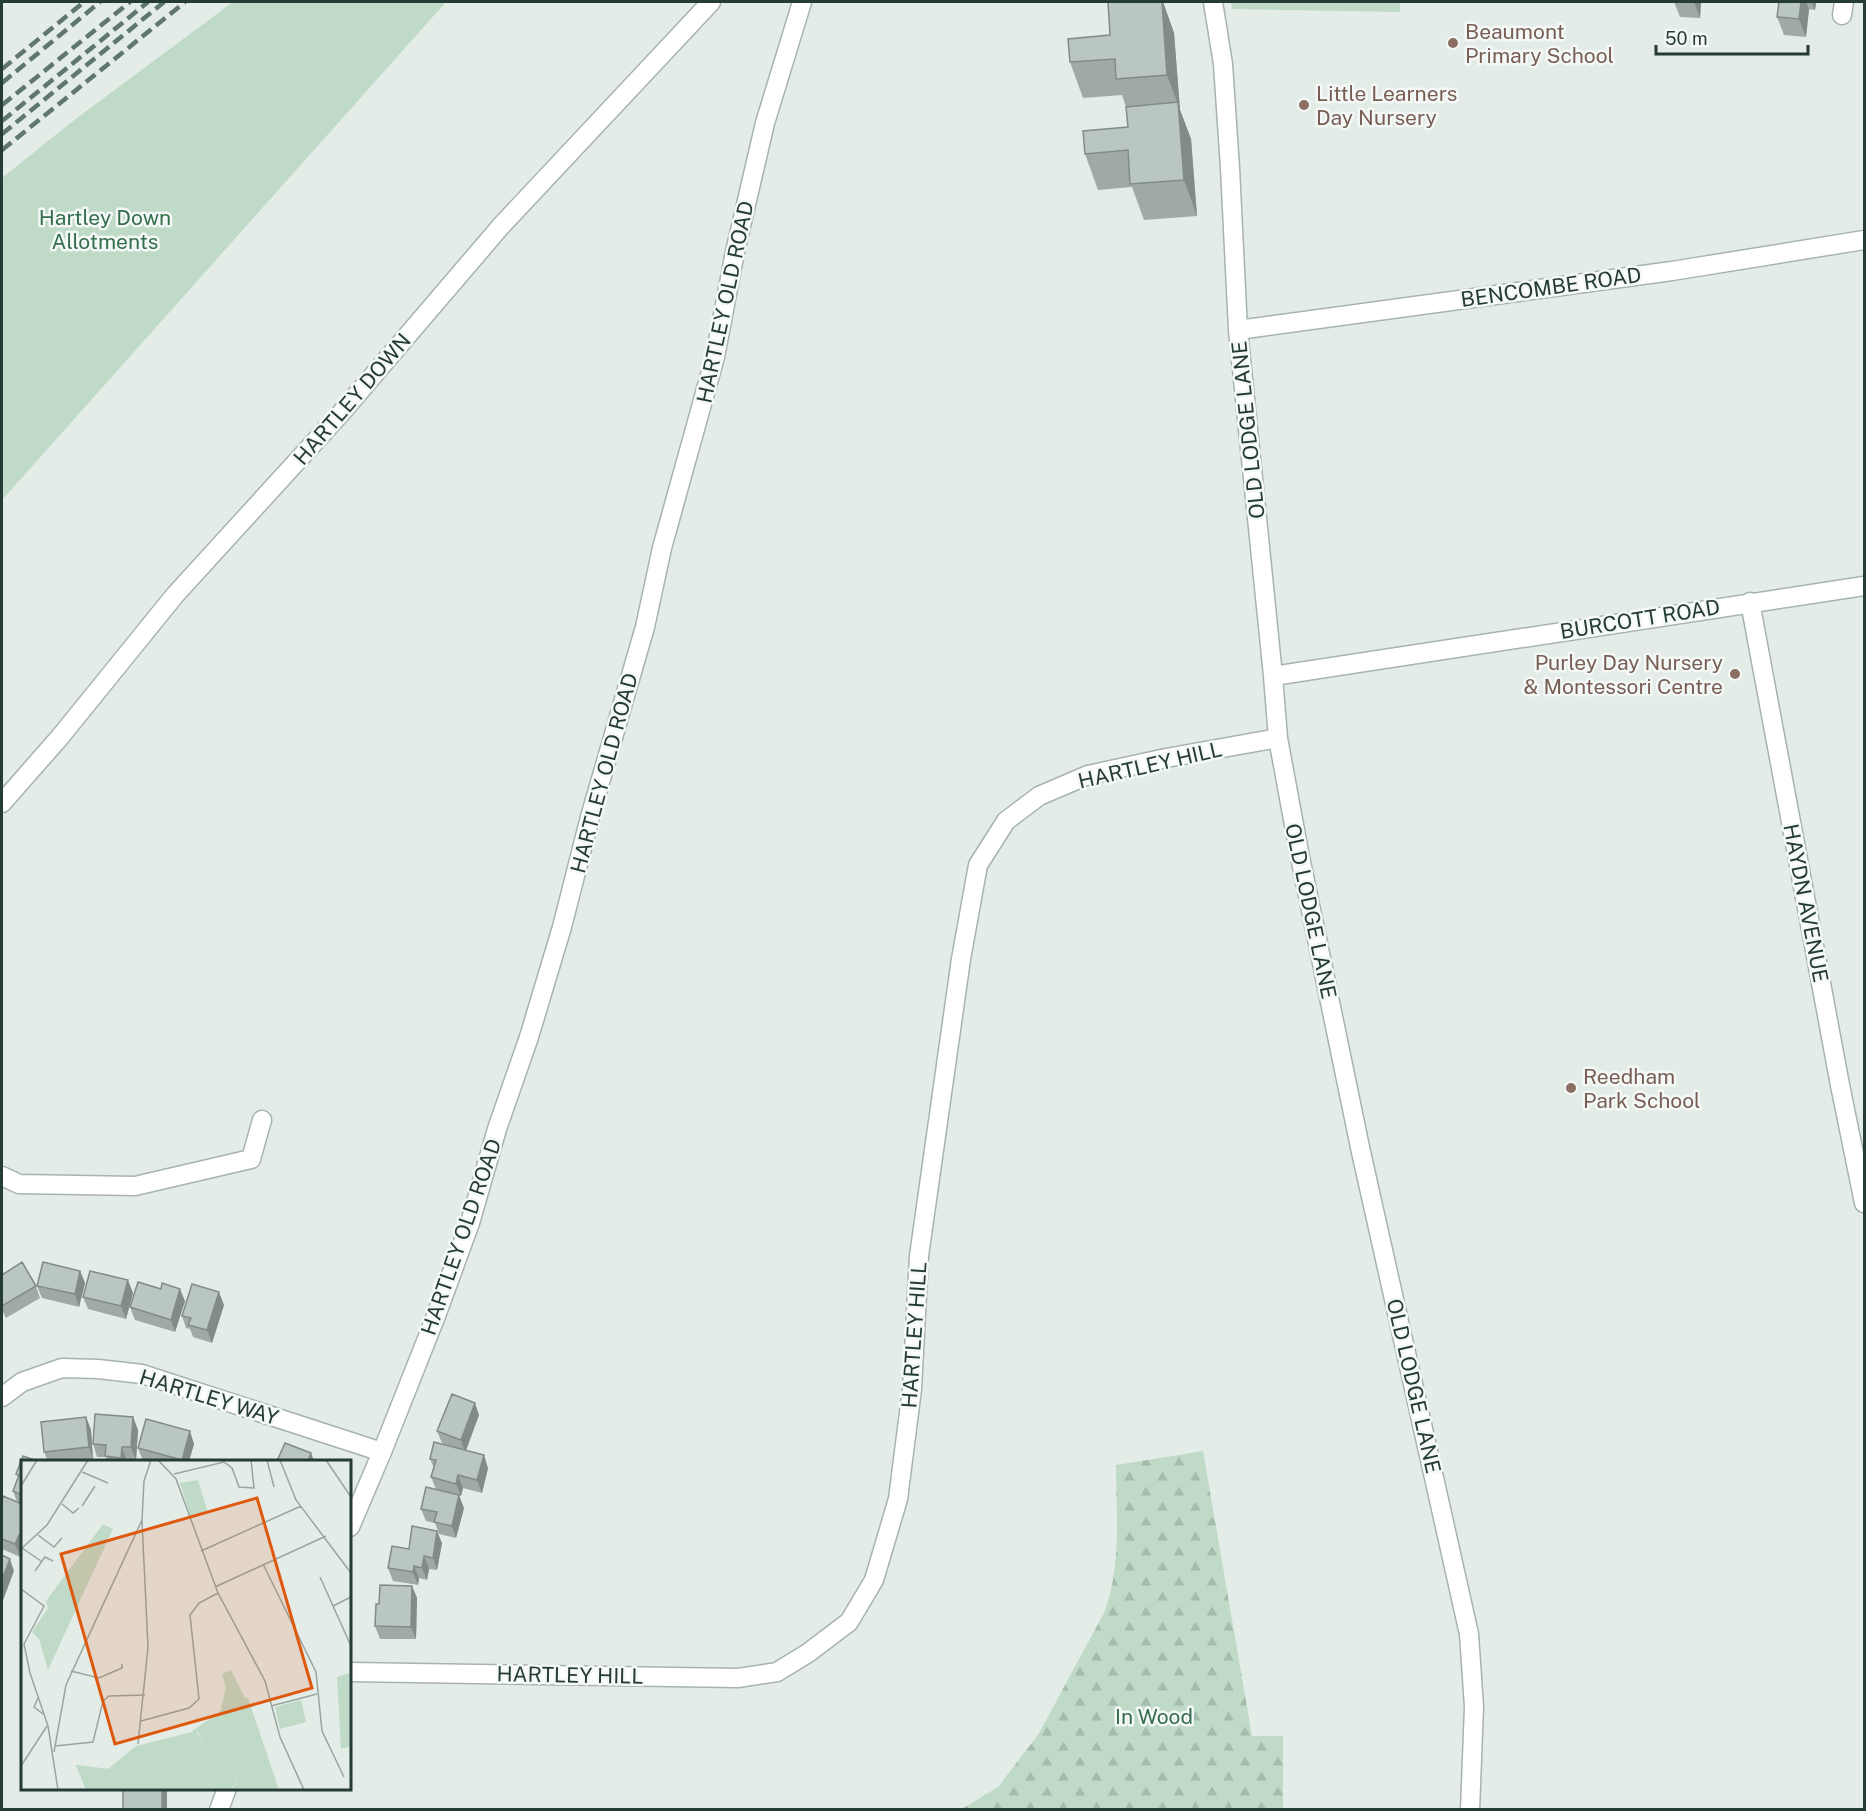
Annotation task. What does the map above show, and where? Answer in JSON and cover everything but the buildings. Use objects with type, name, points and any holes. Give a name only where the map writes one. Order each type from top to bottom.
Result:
[{"type":"street","name":"HARTLEY DOWN","points":[[2,803],[60,737],[176,595],[342,412],[501,226],[711,2]]},
{"type":"street","name":"HARTLEY OLD ROAD","points":[[351,1525],[436,1316],[470,1223],[497,1129],[529,1037],[562,927],[590,817],[645,627],[662,548],[715,357],[735,252],[765,123],[801,2]]},
{"type":"street","name":"OLD LODGE LANE","points":[[1213,2],[1224,76],[1238,330],[1278,738],[1299,852],[1361,1152],[1469,1634],[1474,1707],[1470,1809]]},
{"type":"street","name":"BENCOMBE ROAD","points":[[1238,330],[1672,271],[1864,240]]},
{"type":"street","name":"BURCOTT ROAD","points":[[1273,676],[1864,586]]},
{"type":"street","name":"HAYDN AVENUE","points":[[1750,602],[1864,1203]]},
{"type":"street","name":"HARTLEY HILL","points":[[351,1672],[738,1678],[777,1672],[808,1653],[849,1622],[874,1580],[898,1499],[912,1389],[919,1256],[961,959],[978,865],[1006,821],[1039,796],[1089,775],[1166,758],[1278,738]]},
{"type":"street","points":[[2,1176],[19,1184],[135,1186],[251,1159],[262,1120]]},
{"type":"street","name":"HARTLEY WAY","points":[[2,1397],[22,1382],[62,1368],[142,1374],[382,1452]]},
{"type":"street","points":[[219,1809],[226,1790]]},
{"type":"green space","name":"Hartley Down Allotments","points":[[233,2],[446,2],[2,500],[2,178],[73,121]]},
{"type":"green space","points":[[1231,2],[1400,2],[1400,12],[1232,9]]},
{"type":"green space","name":"In Wood","points":[[1203,1451],[1252,1736],[1283,1736],[1283,1809],[962,1809],[998,1787],[1038,1735],[1104,1613],[1110,1595],[1116,1559],[1116,1465]]},
{"type":"railway","points":[[2,69],[84,2]]},
{"type":"railway","points":[[2,83],[100,2]]},
{"type":"railway","points":[[2,105],[130,2]]},
{"type":"railway","points":[[2,121],[148,2]]},
{"type":"railway","points":[[2,134],[164,2]]},
{"type":"railway","points":[[2,150],[185,2]]},
{"type":"place","name":"Beaumont Primary School","points":[[1453,43]]},
{"type":"place","name":"Little Learners Day Nursery","points":[[1304,105]]},
{"type":"place","name":"Purley Day Nursery & Montessori Centre","points":[[1735,674]]},
{"type":"place","name":"Reedham Park School","points":[[1571,1088]]}]
